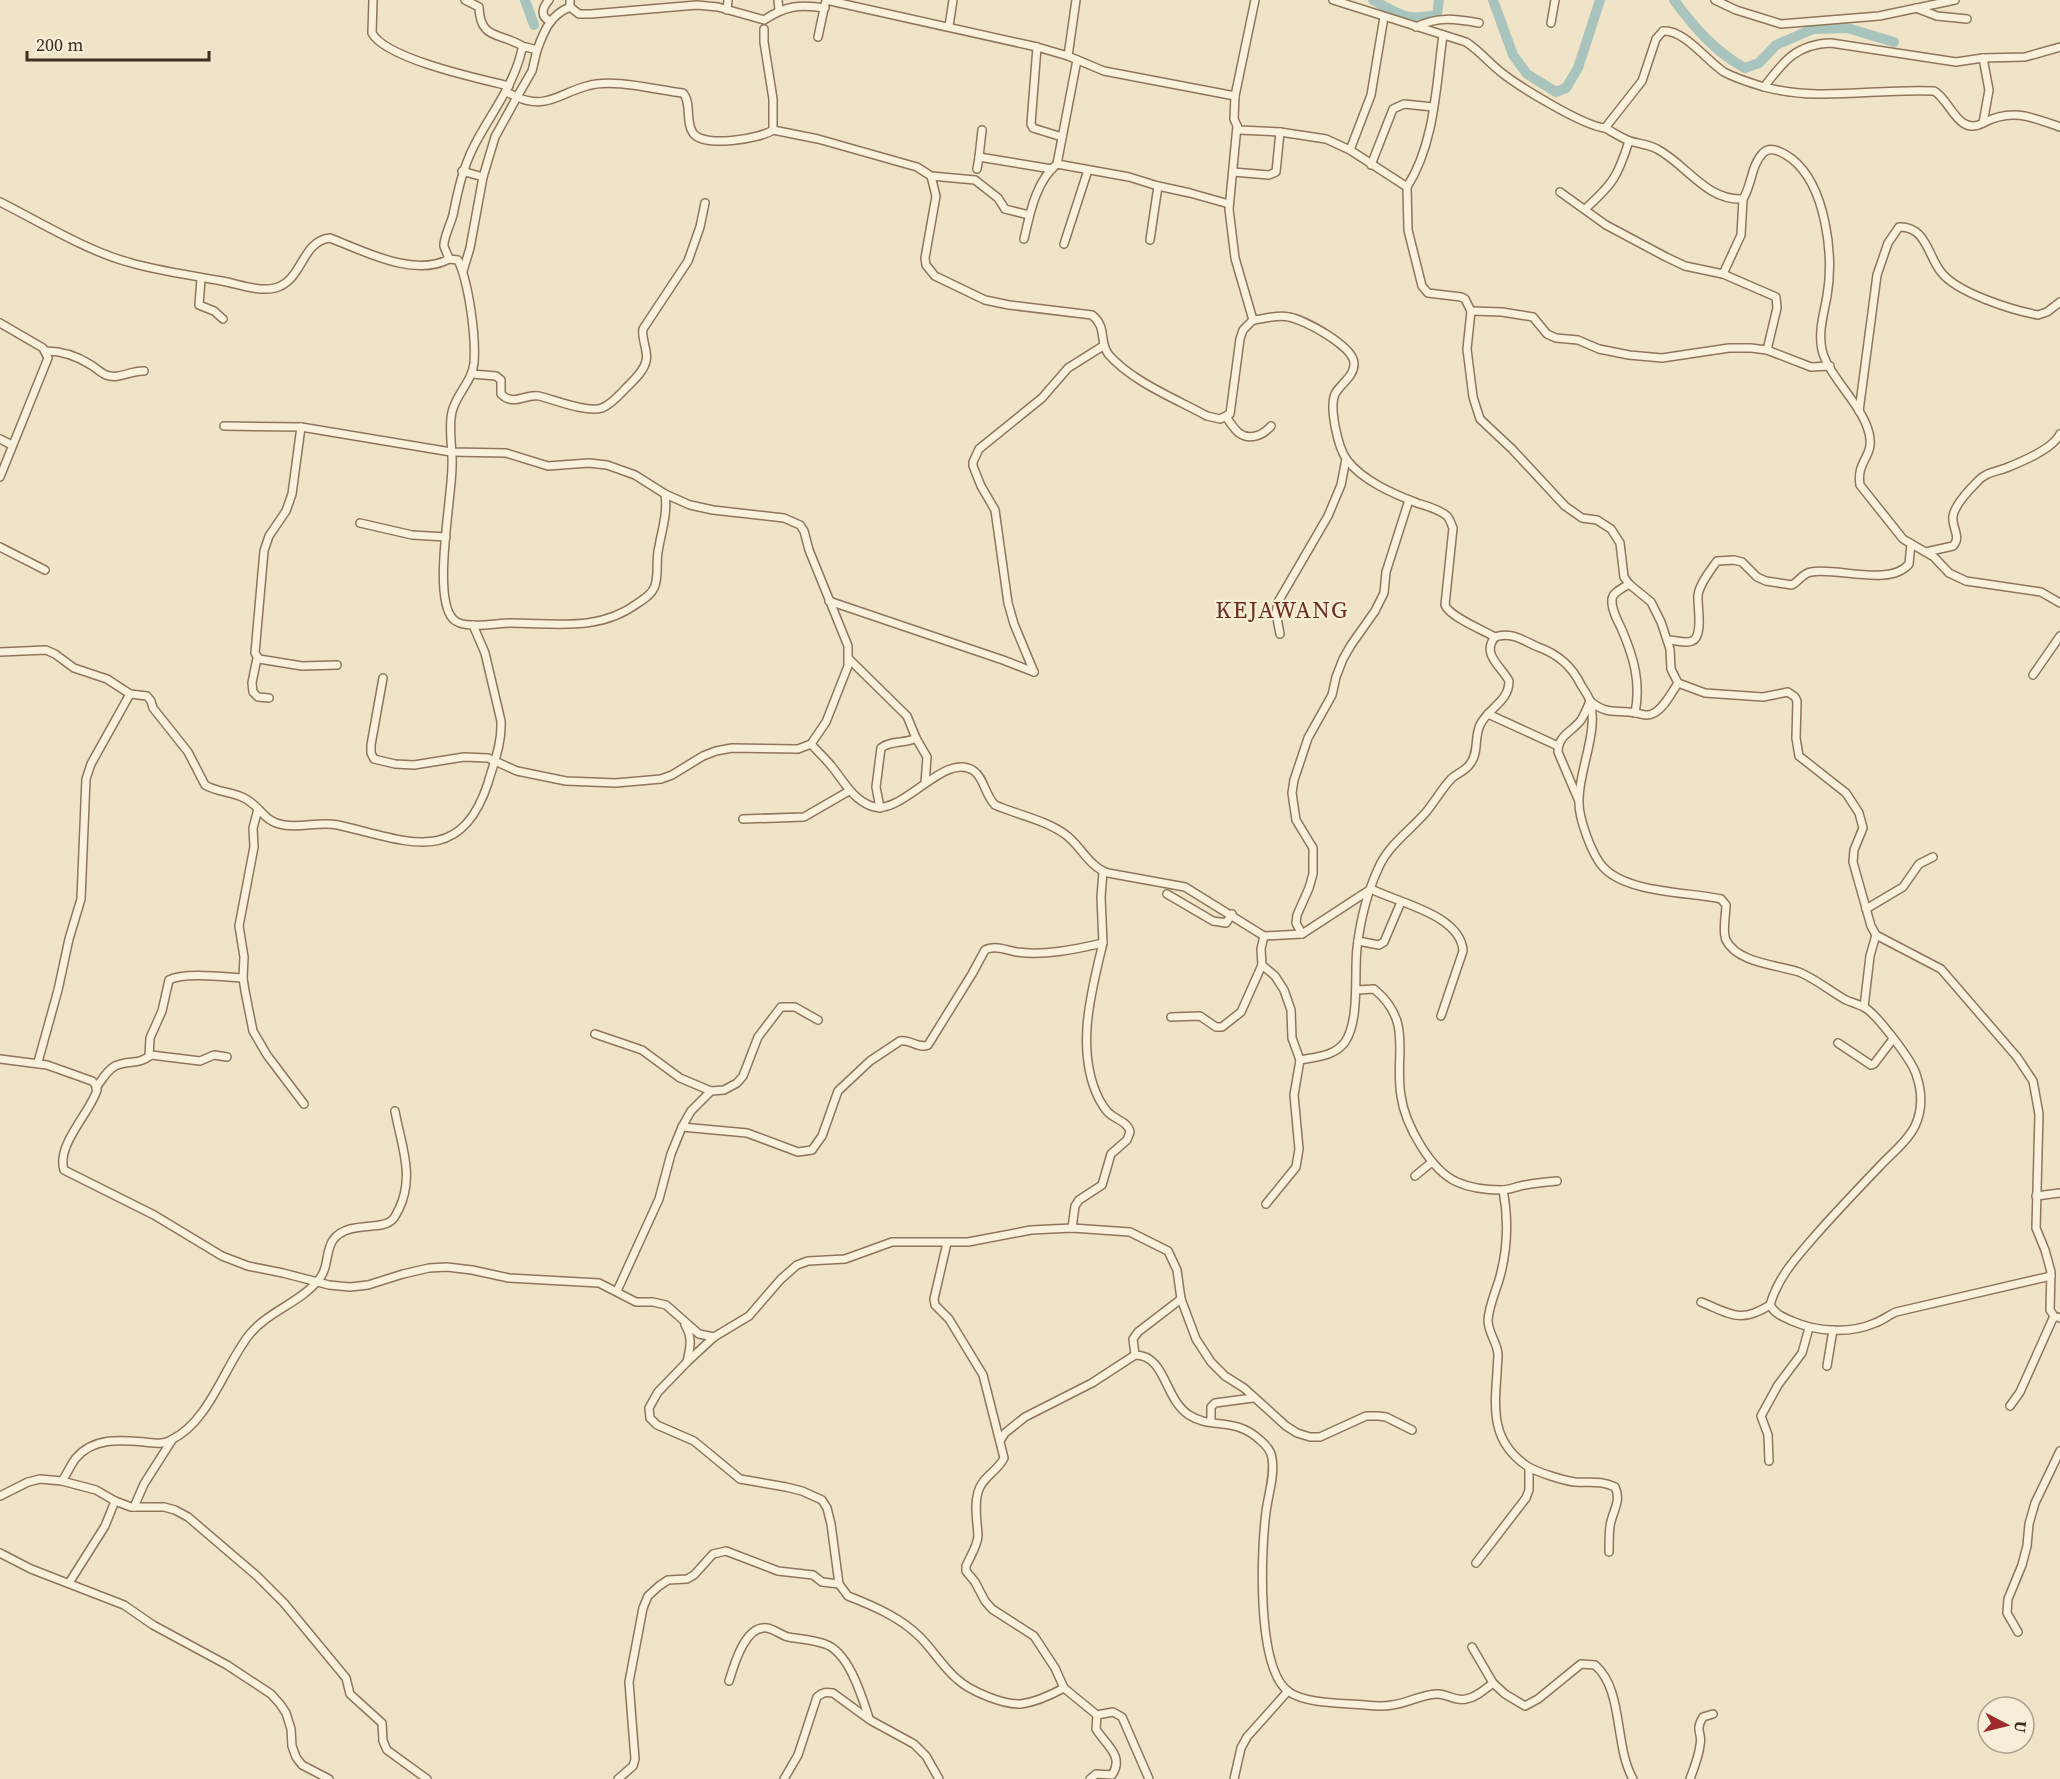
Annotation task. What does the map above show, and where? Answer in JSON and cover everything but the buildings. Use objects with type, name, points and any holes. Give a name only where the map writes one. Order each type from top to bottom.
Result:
[{"type":"street","points":[[373,0],[372,33],[384,45],[420,62],[512,93],[532,103],[551,100],[585,86],[608,83],[684,94],[693,133],[701,138],[729,141],[748,139],[763,136],[773,130],[818,139],[917,167],[931,176],[975,180],[998,198],[1005,209],[1029,215]]},
{"type":"street","points":[[465,0],[479,7],[480,22],[486,30],[524,47],[537,50]]},
{"type":"street","points":[[549,0],[544,6],[543,14],[549,22]]},
{"type":"street","points":[[727,10],[728,0]]},
{"type":"street","points":[[778,0],[779,10]]},
{"type":"street","points":[[949,26],[953,0]]},
{"type":"street","points":[[1068,56],[1076,0]]},
{"type":"street","points":[[1253,321],[1235,258],[1229,204],[1236,126],[1233,111],[1255,0]]},
{"type":"street","points":[[1333,0],[1466,42],[1500,71],[1526,89],[1593,125],[1605,128],[1629,141],[1658,149],[1687,174],[1721,196],[1732,200],[1743,199]]},
{"type":"street","points":[[1551,23],[1555,0]]},
{"type":"street","points":[[1715,0],[1736,10],[1781,24],[1855,19],[1955,0]]},
{"type":"street","points":[[448,257],[443,244],[450,227],[464,172],[475,144],[512,93],[532,71],[537,50],[549,22],[570,3],[575,12],[583,15],[672,3],[707,5],[764,20],[779,10],[825,3],[949,26],[1068,56],[1104,71],[1235,96]]},
{"type":"street","points":[[819,36],[825,3]]},
{"type":"street","points":[[1916,8],[1937,16],[1967,19]]},
{"type":"street","points":[[1350,150],[1371,94],[1384,17]]},
{"type":"street","points":[[1416,27],[1436,19],[1454,18],[1479,23]]},
{"type":"street","points":[[764,29],[764,42],[772,84],[773,130]]},
{"type":"street","points":[[1605,128],[1642,81],[1656,39],[1663,31],[1679,35],[1725,72],[1786,93],[1815,95],[1934,91],[1962,122],[1972,127],[2002,115],[2017,114],[2060,127]]},
{"type":"street","points":[[1443,35],[1425,149],[1417,171],[1407,187],[1408,230],[1422,286],[1428,293],[1465,299],[1471,311],[1467,349],[1473,398],[1480,419],[1512,449],[1565,506],[1582,518],[1597,520],[1611,529],[1620,543],[1624,577],[1651,602],[1668,640],[1671,669],[1678,683],[1705,693],[1762,697],[1788,692],[1795,697],[1799,756],[1846,793],[1862,820],[1863,828],[1854,850],[1853,862],[1875,938],[1870,956],[1864,1007]]},
{"type":"street","points":[[1764,87],[1783,62],[1817,43],[1830,42],[1946,61],[2025,57],[2060,47]]},
{"type":"street","points":[[463,271],[470,248],[480,176],[512,93],[524,47]]},
{"type":"street","points":[[1037,47],[1031,124],[1033,128],[1062,136]]},
{"type":"street","points":[[1983,58],[1989,90],[1983,123]]},
{"type":"street","points":[[1023,239],[1037,194],[1054,167],[1077,60]]},
{"type":"street","points":[[1371,165],[1393,109],[1404,104],[1433,107]]},
{"type":"street","points":[[1236,126],[1239,130],[1280,132],[1326,139],[1350,150],[1407,187]]},
{"type":"street","points":[[977,169],[982,130]]},
{"type":"street","points":[[1233,172],[1269,175],[1276,172],[1280,132]]},
{"type":"street","points":[[1585,209],[1614,180],[1629,141]]},
{"type":"street","points":[[1723,274],[1741,235],[1743,199],[1748,191],[1755,166],[1762,154],[1769,150],[1781,152],[1800,167],[1813,188],[1822,212],[1828,247],[1829,277],[1821,340],[1822,352],[1867,427],[1870,441],[1868,454],[1858,474],[1860,485],[1903,539],[1934,557],[1949,573],[1984,584],[2041,592],[2060,603]]},
{"type":"street","points":[[980,157],[1129,177],[1229,204]]},
{"type":"street","points":[[1064,244],[1088,170]]},
{"type":"street","points":[[464,172],[480,176]]},
{"type":"street","points":[[931,176],[936,196],[925,258],[926,266],[935,276],[985,300],[1092,315],[1101,326],[1103,346],[1117,363],[1130,374],[1207,416],[1220,419],[1230,414],[1240,339],[1243,330],[1253,321],[1289,317],[1302,321],[1321,331],[1350,353],[1354,364],[1353,370],[1337,391],[1333,406],[1334,421],[1346,459],[1341,485],[1328,516],[1278,602],[1276,613],[1280,634]]},
{"type":"street","points":[[1150,240],[1158,186]]},
{"type":"street","points":[[1560,192],[1606,225],[1666,257],[1694,268],[1723,274],[1776,297],[1777,308],[1767,350]]},
{"type":"street","points":[[0,202],[117,258],[201,279],[261,289],[276,288],[292,278],[309,250],[317,242],[330,238],[410,266],[439,265],[448,257]]},
{"type":"street","points":[[472,374],[496,376],[501,380],[501,394],[506,398],[522,400],[535,395],[594,409],[606,406],[634,380],[646,361],[643,329],[688,261],[700,227],[705,203]]},
{"type":"street","points":[[1859,412],[1877,275],[1888,243],[1899,227],[1910,229],[1923,238],[1939,271],[1950,281],[1969,292],[2038,315],[2056,307],[2060,302]]},
{"type":"street","points":[[448,257],[458,260],[463,271],[475,352],[472,374],[451,414],[453,467],[444,588],[449,613],[454,621],[473,625],[594,623],[628,611],[650,595],[656,584],[657,557],[666,522],[665,494]]},
{"type":"street","points":[[201,279],[199,305],[214,311],[223,319]]},
{"type":"street","points":[[1471,311],[1502,312],[1533,317],[1547,334],[1556,338],[1578,340],[1599,349],[1629,355],[1662,358],[1729,348],[1767,350],[1801,364],[1830,366]]},
{"type":"street","points":[[0,323],[46,351],[68,354],[87,362],[106,375],[122,375],[136,370],[144,372]]},
{"type":"street","points":[[829,601],[1034,672],[1008,603],[995,510],[981,486],[973,462],[979,449],[1042,398],[1068,369],[1103,346]]},
{"type":"street","points":[[0,477],[48,361],[46,351]]},
{"type":"street","points":[[1226,417],[1239,433],[1245,435],[1258,436],[1265,433],[1271,426]]},
{"type":"street","points":[[224,426],[301,427],[451,452],[506,453],[548,466],[589,463],[607,465],[635,475],[665,494],[690,505],[713,510],[784,518],[800,525],[804,531],[809,550],[844,633],[849,659],[832,709],[811,744],[798,749],[732,748],[716,751],[660,779],[616,783],[566,781],[517,771],[488,758],[464,757],[414,765],[388,763],[374,759],[371,745],[383,678]]},
{"type":"street","points":[[269,698],[258,696],[253,692],[252,682],[257,658],[255,653],[264,551],[269,536],[286,511],[292,494],[301,427]]},
{"type":"street","points":[[1926,552],[1953,546],[1956,543],[1958,539],[1953,525],[1954,511],[1978,480],[2051,445],[2060,434]]},
{"type":"street","points":[[0,439],[12,445]]},
{"type":"street","points":[[1346,459],[1377,484],[1409,500],[1441,512],[1450,521],[1453,528],[1446,609],[1495,637]]},
{"type":"street","points":[[1302,934],[1296,923],[1297,915],[1310,888],[1313,848],[1296,820],[1292,793],[1294,780],[1308,738],[1332,695],[1343,659],[1375,611],[1384,593],[1386,572],[1409,500]]},
{"type":"street","points":[[360,523],[412,535],[446,537]]},
{"type":"street","points":[[1668,640],[1691,642],[1695,640],[1698,635],[1698,595],[1716,561],[1742,562],[1757,577],[1766,581],[1792,585],[1802,576],[1812,572],[1827,571],[1876,576],[1900,570],[1908,564],[1911,544]]},
{"type":"street","points":[[0,547],[45,570]]},
{"type":"street","points":[[1629,584],[1614,594],[1612,600],[1614,613],[1630,650],[1637,675],[1638,700],[1635,713]]},
{"type":"street","points":[[0,652],[46,650],[74,668],[106,679],[130,694],[147,696],[153,708],[193,759],[205,785],[245,798],[274,823],[287,826],[337,825],[415,842],[443,840],[454,835],[471,819],[483,796],[496,761],[501,721],[488,661],[473,625]]},
{"type":"street","points":[[1300,1060],[1328,1055],[1339,1049],[1346,1041],[1357,990],[1358,941],[1371,889],[1383,858],[1397,840],[1425,813],[1450,780],[1470,764],[1474,757],[1480,726],[1505,697],[1509,687],[1506,676],[1489,651],[1495,637],[1502,634],[1519,637],[1555,654],[1568,664],[1590,701],[1592,720],[1578,801]]},
{"type":"street","points":[[2033,675],[2060,636]]},
{"type":"street","points":[[257,658],[302,666],[337,665]]},
{"type":"street","points":[[849,659],[907,716],[927,758],[925,783]]},
{"type":"street","points":[[1590,701],[1602,709],[1615,713],[1651,715],[1658,712],[1678,683]]},
{"type":"street","points":[[38,1062],[81,899],[86,779],[91,764],[130,694]]},
{"type":"street","points":[[1590,701],[1585,715],[1561,738],[1558,746],[1578,801],[1585,830],[1601,866],[1610,873],[1657,890],[1721,899],[1726,904],[1725,939],[1731,947],[1750,959],[1804,975],[1872,1013],[1915,1071],[1922,1095],[1920,1113],[1915,1127],[1904,1142],[1840,1208],[1789,1266],[1773,1294],[1770,1305],[1749,1316],[1740,1316],[1701,1302]]},
{"type":"street","points":[[1488,714],[1558,746]]},
{"type":"street","points":[[880,807],[876,787],[881,748],[886,744],[907,742],[916,738]]},
{"type":"street","points":[[811,744],[832,766],[849,790],[871,806],[893,806],[925,783],[954,768],[964,767],[973,770],[979,777],[988,799],[995,805],[1055,828],[1067,836],[1103,872],[1185,887],[1232,914],[1264,936],[1302,934],[1371,889]]},
{"type":"street","points":[[743,819],[804,817],[849,790]]},
{"type":"street","points":[[258,809],[253,828],[254,847],[239,926],[244,957],[243,978],[253,1031],[267,1055],[304,1104]]},
{"type":"street","points":[[1866,909],[1903,887],[1919,864],[1933,857]]},
{"type":"street","points":[[1072,1228],[1075,1206],[1079,1200],[1102,1185],[1111,1154],[1127,1140],[1130,1132],[1126,1125],[1102,1105],[1088,1064],[1088,1012],[1103,943],[1101,897],[1103,872]]},
{"type":"street","points":[[1371,889],[1441,919],[1456,931],[1462,940],[1463,951],[1441,1016]]},
{"type":"street","points":[[1167,894],[1213,921],[1226,923],[1232,914]]},
{"type":"street","points":[[1358,941],[1379,945],[1384,942],[1401,902]]},
{"type":"street","points":[[1171,1017],[1200,1016],[1216,1027],[1222,1027],[1241,1012],[1262,965],[1261,950],[1264,936]]},
{"type":"street","points":[[1875,938],[1941,969],[2027,1069],[2036,1090],[2039,1114],[2036,1228],[2048,1257],[2051,1273],[2050,1310],[2057,1317],[2020,1392],[2010,1406]]},
{"type":"street","points":[[682,1127],[747,1133],[798,1152],[812,1150],[822,1136],[838,1091],[870,1061],[900,1041],[905,1040],[923,1047],[928,1045],[985,950],[993,947],[1039,952],[1103,943]]},
{"type":"street","points":[[1262,965],[1275,976],[1284,990],[1290,1010],[1292,1038],[1300,1060],[1294,1095],[1299,1149],[1296,1167],[1266,1204]]},
{"type":"street","points":[[243,978],[187,977],[169,980],[162,1011],[150,1038],[149,1056],[141,1062],[125,1063],[114,1067],[96,1088],[95,1096],[65,1150],[62,1161],[64,1170],[154,1215],[222,1256],[248,1266],[350,1287],[368,1285],[429,1268],[447,1267],[509,1278],[599,1283],[636,1302],[666,1305],[702,1336],[714,1336]]},
{"type":"street","points":[[1357,990],[1374,989],[1385,999],[1395,1018],[1402,1044],[1401,1096],[1415,1135],[1432,1162],[1445,1175],[1463,1185],[1503,1190],[1557,1181]]},
{"type":"street","points":[[596,1034],[642,1050],[680,1078],[711,1091],[724,1090],[737,1083],[743,1076],[758,1036],[781,1007],[795,1007],[818,1020]]},
{"type":"street","points":[[1838,1043],[1871,1065],[1893,1039]]},
{"type":"street","points":[[149,1056],[200,1060],[214,1055],[227,1057]]},
{"type":"street","points":[[0,1059],[38,1062],[92,1082],[96,1088]]},
{"type":"street","points":[[617,1291],[659,1199],[671,1154],[682,1127],[691,1111],[711,1091]]},
{"type":"street","points":[[134,1507],[144,1484],[172,1440],[198,1416],[250,1334],[264,1320],[317,1282],[325,1271],[328,1251],[334,1240],[343,1232],[368,1225],[386,1225],[392,1220],[399,1208],[408,1178],[395,1111]]},
{"type":"street","points":[[1415,1176],[1432,1162]]},
{"type":"street","points":[[1503,1190],[1508,1238],[1505,1259],[1488,1320],[1490,1332],[1497,1344],[1496,1422],[1510,1452],[1529,1468],[1573,1482],[1600,1481],[1615,1487],[1618,1494],[1610,1523],[1609,1552]]},
{"type":"street","points":[[2036,1196],[2060,1193]]},
{"type":"street","points":[[1064,1688],[1023,1704],[1011,1703],[971,1689],[956,1679],[921,1637],[908,1626],[848,1596],[839,1584],[831,1524],[827,1508],[822,1500],[786,1486],[740,1479],[694,1441],[657,1425],[650,1418],[649,1408],[658,1392],[714,1336],[749,1316],[781,1279],[797,1265],[815,1260],[845,1259],[892,1242],[968,1242],[1031,1230],[1072,1228],[1130,1232],[1168,1251],[1177,1270],[1181,1299],[1196,1339],[1211,1362],[1292,1430],[1310,1437],[1320,1437],[1366,1416],[1386,1417],[1412,1430]]},
{"type":"street","points":[[947,1243],[934,1299],[935,1305],[949,1319],[983,1375],[1004,1458],[1002,1464],[984,1480],[978,1490],[976,1523],[978,1537],[966,1571],[992,1609],[1034,1635],[1055,1668],[1064,1688],[1097,1714],[1113,1712],[1122,1718],[1149,1779]]},
{"type":"street","points":[[1770,1305],[1778,1314],[1809,1328],[1833,1330],[1864,1327],[1896,1312],[2051,1273]]},
{"type":"street","points":[[1135,1355],[1133,1339],[1138,1332],[1181,1299]]},
{"type":"street","points":[[681,1318],[691,1336],[687,1362]]},
{"type":"street","points":[[1769,1461],[1768,1435],[1761,1416],[1778,1384],[1802,1353],[1809,1328]]},
{"type":"street","points":[[1827,1366],[1833,1330]]},
{"type":"street","points":[[1000,1441],[1005,1433],[1025,1417],[1092,1383],[1135,1355],[1154,1360],[1167,1388],[1186,1413],[1199,1420],[1227,1423],[1246,1430],[1266,1444],[1272,1458],[1272,1473],[1265,1514],[1262,1597],[1275,1674],[1288,1691],[1299,1697],[1314,1700],[1380,1707],[1436,1694],[1461,1700],[1468,1699],[1493,1683]]},
{"type":"street","points":[[1211,1422],[1211,1407],[1215,1403],[1253,1398]]},
{"type":"street","points":[[62,1481],[75,1459],[92,1446],[116,1440],[158,1444],[172,1440]]},
{"type":"street","points":[[2018,1632],[2007,1613],[2008,1599],[2022,1565],[2035,1503],[2060,1451]]},
{"type":"street","points":[[1476,1563],[1526,1498],[1529,1490],[1529,1468]]},
{"type":"street","points":[[0,1496],[27,1482],[40,1479],[62,1481],[96,1490],[115,1501],[134,1507],[164,1507],[188,1517],[257,1576],[284,1603],[346,1678],[350,1694],[382,1723],[382,1740],[387,1750],[427,1779]]},
{"type":"street","points":[[69,1583],[105,1526],[115,1501]]},
{"type":"street","points":[[618,1779],[633,1766],[635,1759],[629,1682],[643,1608],[648,1596],[659,1586],[668,1580],[687,1579],[694,1575],[713,1554],[726,1551],[778,1571],[813,1575],[822,1582],[839,1584]]},
{"type":"street","points":[[0,1553],[30,1569],[124,1605],[153,1625],[227,1665],[271,1694],[286,1713],[296,1758],[302,1765],[329,1779]]},
{"type":"street","points":[[729,1681],[744,1643],[755,1631],[770,1628],[784,1636],[826,1644],[835,1651],[842,1658],[856,1682],[870,1720]]},
{"type":"street","points":[[1472,1647],[1493,1683],[1505,1694],[1527,1706],[1581,1664],[1595,1665],[1606,1679],[1614,1703],[1624,1760],[1633,1779]]},
{"type":"street","points":[[1234,1779],[1241,1748],[1247,1737],[1288,1691]]},
{"type":"street","points":[[784,1779],[798,1755],[814,1707],[821,1694],[833,1693],[870,1720],[914,1744],[926,1756],[939,1779]]},
{"type":"street","points":[[1090,1779],[1096,1774],[1112,1775],[1116,1768],[1112,1749],[1096,1729],[1097,1714]]},
{"type":"street","points":[[1690,1779],[1701,1745],[1698,1730],[1700,1724],[1703,1717],[1713,1714]]},
{"type":"waterway","points":[[525,0],[534,25]]},
{"type":"waterway","points":[[1373,0],[1410,17],[1437,15],[1439,0]]},
{"type":"waterway","points":[[1493,0],[1513,55],[1527,74],[1556,92],[1566,88],[1578,68],[1600,0]]},
{"type":"waterway","points":[[1674,0],[1706,38],[1734,62],[1745,68],[1759,63],[1776,45],[1813,29],[1847,28],[1894,42]]},
{"type":"district","name":"KEJAWANG","points":[[1282,609]]}]
